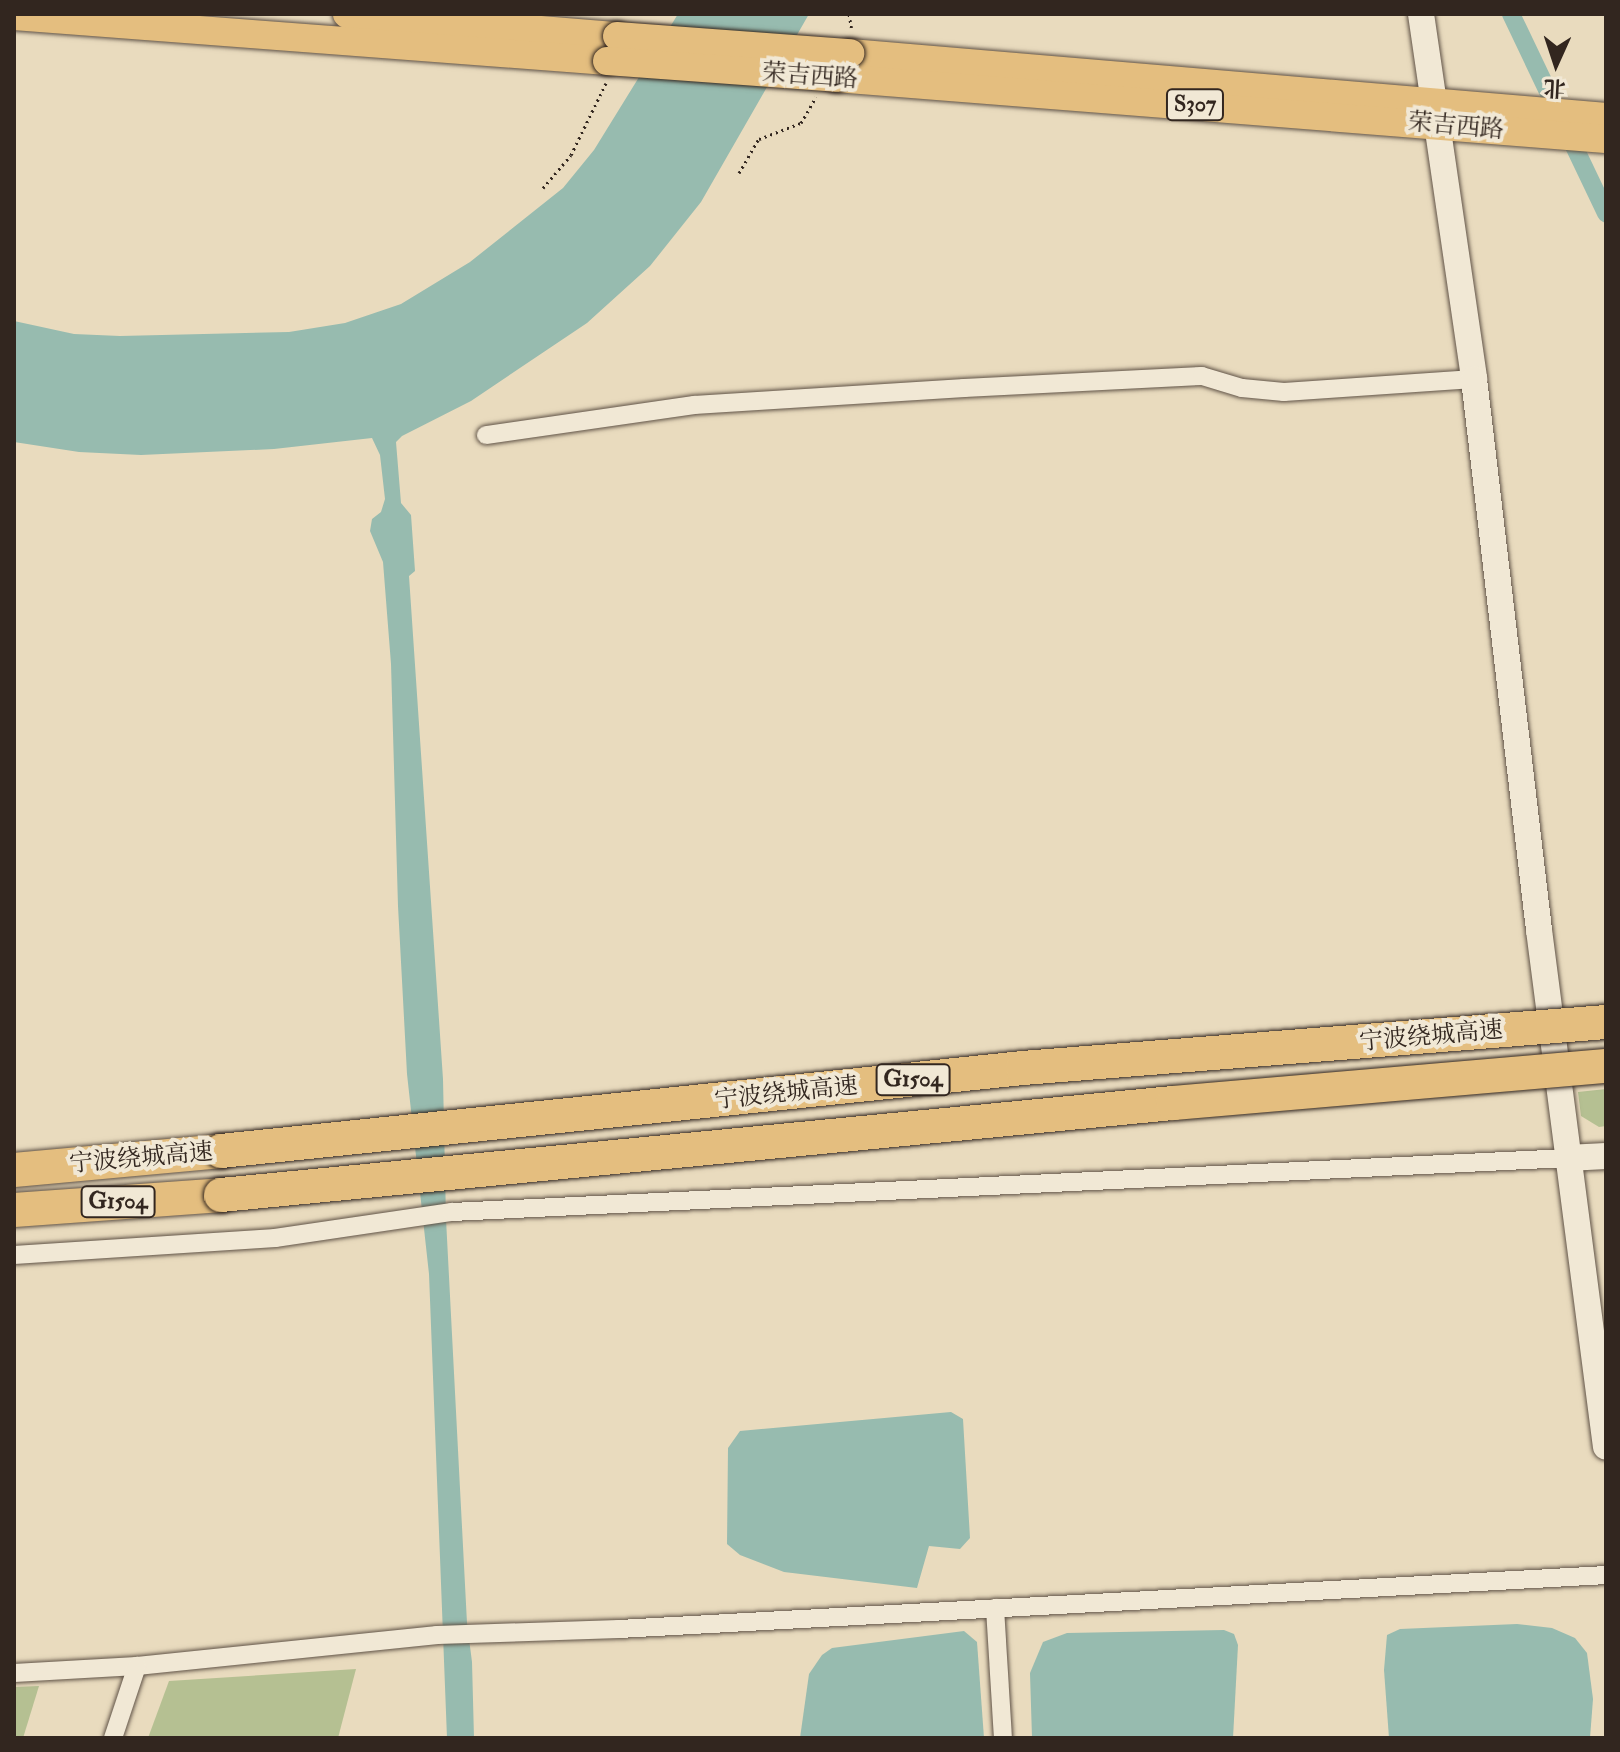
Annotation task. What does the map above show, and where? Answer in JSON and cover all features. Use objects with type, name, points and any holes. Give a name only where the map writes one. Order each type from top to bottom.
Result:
[{"type":"highway","name":"宁波绕城高速","points":[[14,1170],[1023,1068],[1606,1022]]},
{"type":"highway","name":"宁波绕城高速","points":[[14,1210],[221,1195],[1157,1104],[1606,1066]]},
{"type":"highway","points":[[14,1158],[221,1151]]},
{"type":"main road","name":"荣吉西路","points":[[347,14],[612,57],[850,53],[1596,127]]},
{"type":"main road","points":[[1421,14],[1474,379],[1567,1158],[1606,1447]]},
{"type":"main road","name":"荣吉西路","points":[[14,16],[612,57],[836,78],[1434,112]]},
{"type":"main road","points":[[1567,1158],[1606,1156]]},
{"type":"street","points":[[486,435],[694,405],[964,388],[1202,376],[1242,388],[1284,392],[1474,379]]},
{"type":"street","points":[[14,1255],[275,1238],[414,1215],[452,1212],[1567,1158]]},
{"type":"street","points":[[14,1673],[137,1666],[437,1635],[1606,1575]]},
{"type":"street","points":[[995,1608],[1003,1738]]},
{"type":"street","points":[[113,1738],[137,1666]]},
{"type":"path","points":[[543,188],[571,155],[612,57]]},
{"type":"green space","points":[[1606,1089],[1606,1126],[1599,1127],[1581,1116],[1578,1092]]},
{"type":"green space","points":[[356,1669],[338,1738],[148,1738],[169,1681]]},
{"type":"green space","points":[[39,1686],[23,1738],[14,1738],[14,1687]]},
{"type":"water","points":[[678,14],[809,14],[701,202],[650,266],[587,323],[471,401],[396,442],[401,503],[411,515],[415,571],[409,576],[443,1079],[446,1219],[467,1623],[472,1662],[474,1738],[447,1738],[429,1274],[407,1074],[398,906],[391,664],[383,562],[370,531],[372,519],[381,512],[385,499],[380,455],[372,438],[274,449],[141,455],[79,452],[14,442],[14,321],[74,334],[120,336],[289,332],[345,323],[401,304],[470,262],[563,188],[594,150]]},
{"type":"water","points":[[951,1412],[963,1419],[970,1538],[960,1549],[929,1546],[917,1588],[784,1572],[740,1555],[727,1544],[728,1448],[740,1431]]},
{"type":"water","points":[[1517,1624],[1552,1628],[1575,1638],[1587,1653],[1593,1699],[1590,1738],[1389,1738],[1384,1670],[1387,1635],[1400,1629]]},
{"type":"water","points":[[1224,1630],[1234,1634],[1238,1645],[1233,1738],[1032,1738],[1030,1673],[1043,1642],[1067,1633]]},
{"type":"water","points":[[964,1631],[977,1642],[984,1738],[800,1738],[809,1674],[822,1655],[832,1648]]},
{"type":"waterway","points":[[1511,14],[1606,213]]}]
